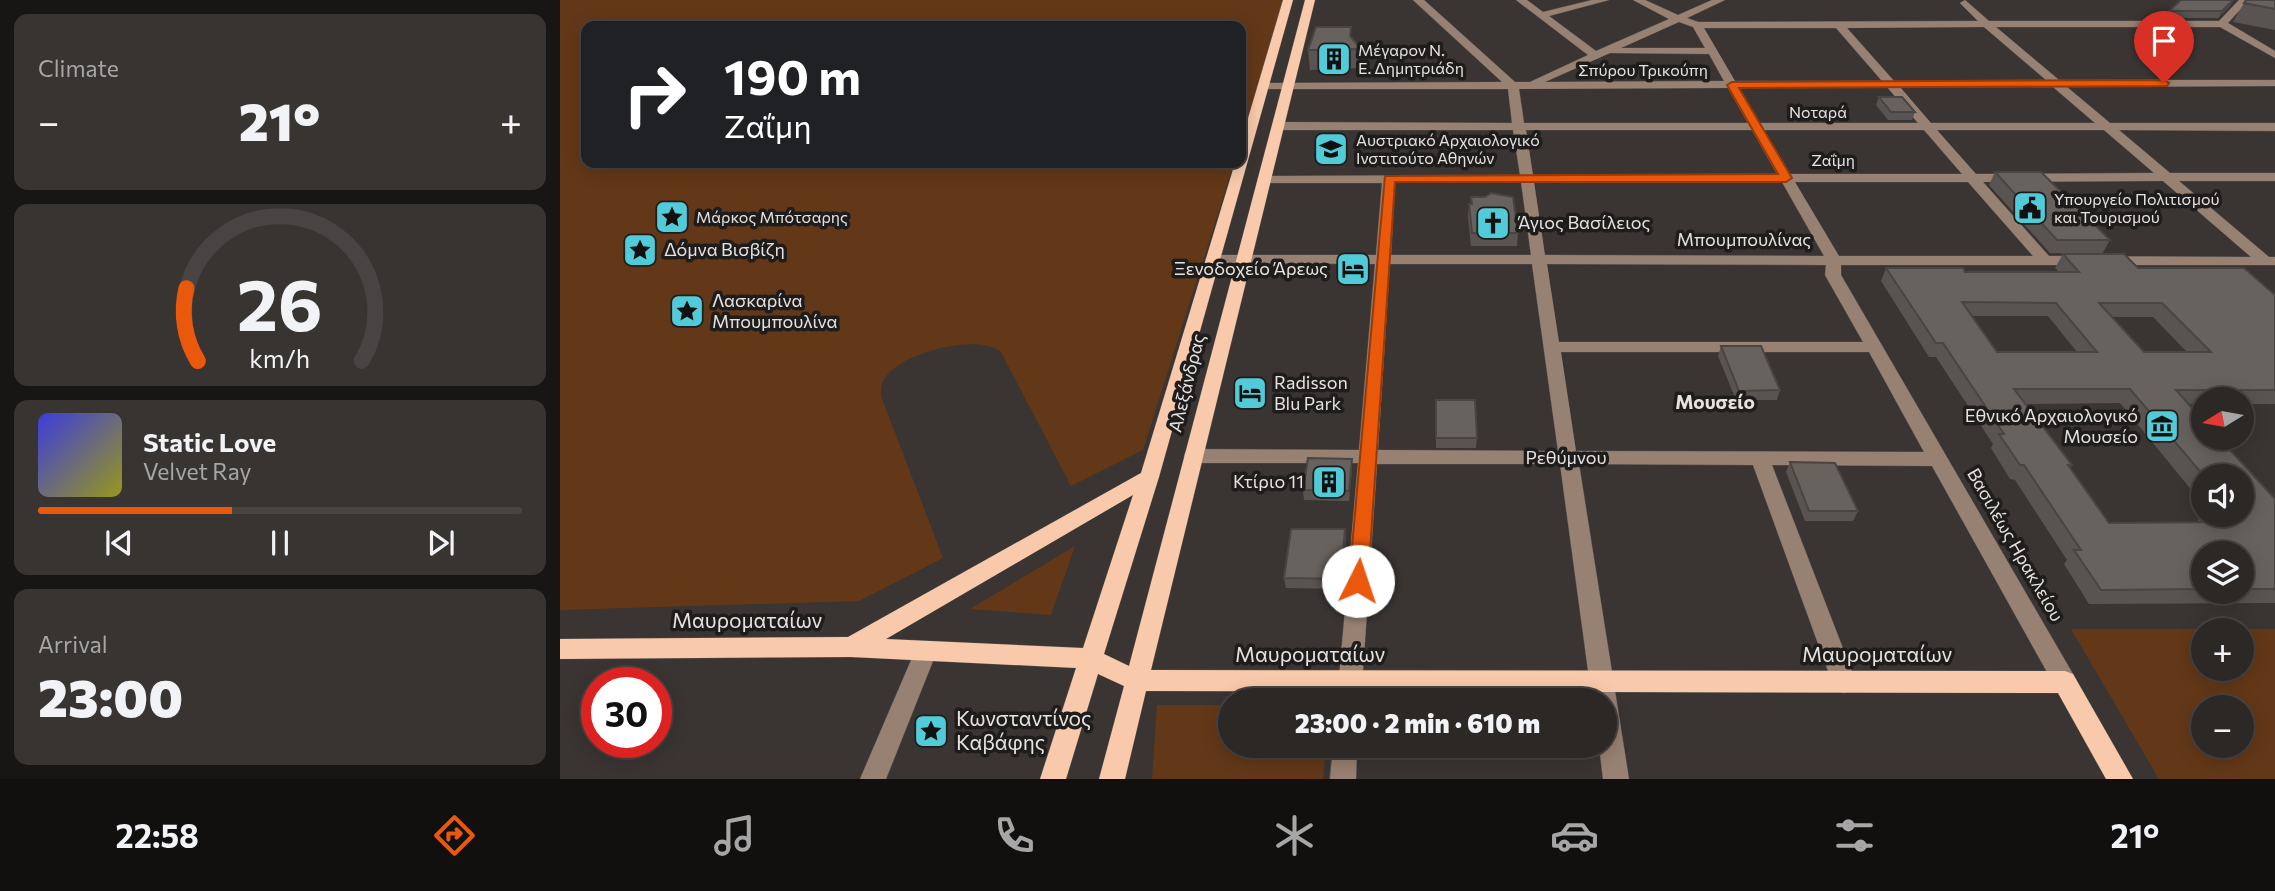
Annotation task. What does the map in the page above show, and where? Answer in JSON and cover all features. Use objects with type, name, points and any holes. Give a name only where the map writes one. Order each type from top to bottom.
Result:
[{"type":"main road","name":"Αλεξάνδρας","points":[[1112,779],[1310,0]]},
{"type":"main road","name":"Αλεξάνδρας","points":[[1246,146],[1287,1]]},
{"type":"main road","name":"Αλεξάνδρας","points":[[1053,779],[1149,477],[1239,168]]},
{"type":"main road","points":[[851,647],[1149,477]]},
{"type":"main road","name":"Μαυροματαίων","points":[[560,649],[851,647],[1091,659],[1136,680],[1307,688]]},
{"type":"main road","name":"Μαυροματαίων","points":[[1617,694],[1844,682],[2065,682]]},
{"type":"main road","name":"Βασιλέως Ηρακλείου","points":[[2065,682],[2120,779]]},
{"type":"street","points":[[1418,0],[1519,86],[1519,126],[1602,688]]},
{"type":"street","points":[[1521,0],[1597,56]]},
{"type":"street","points":[[1541,15],[1604,0]]},
{"type":"street","points":[[1638,0],[1677,19],[1697,25],[2222,24],[2275,55]]},
{"type":"street","points":[[1519,86],[1597,56],[1720,0]]},
{"type":"street","points":[[2222,24],[2244,0]]},
{"type":"street","points":[[1963,1],[1987,25],[2270,261]]},
{"type":"street","name":"Βασιλέως Ηρακλείου","points":[[1697,25],[1834,260],[1833,275],[2065,682]]},
{"type":"street","points":[[1839,25],[2044,260]]},
{"type":"street","points":[[1608,51],[1712,51]]},
{"type":"street","name":"Σπύρου Τρικούπη","points":[[1263,86],[2275,83]]},
{"type":"street","name":"Νοταρά","points":[[1278,126],[2275,127]]},
{"type":"street","name":"Ζαΐμη","points":[[1265,179],[2275,177]]},
{"type":"street","points":[[1350,688],[1389,178]]},
{"type":"street","name":"Μπουμπουλίνας","points":[[1212,259],[2270,261]]},
{"type":"street","points":[[1552,347],[1874,347]]},
{"type":"street","name":"Ρεθύμνου","points":[[1194,456],[1938,459]]},
{"type":"street","points":[[1760,458],[1844,682]]},
{"type":"street","points":[[873,779],[926,651]]},
{"type":"street","points":[[1343,779],[1344,758]]},
{"type":"street","points":[[1613,758],[1616,779]]},
{"type":"shaded area","points":[[560,0],[1280,0],[1285,3],[1246,126],[1246,21],[581,21],[581,168],[1232,168],[1143,450],[1071,486],[1001,352],[976,344],[942,348],[909,359],[896,367],[884,380],[881,396],[943,558],[859,601],[560,610]]},
{"type":"shaded area","points":[[1075,546],[1051,615],[970,609]]},
{"type":"shaded area","points":[[2071,629],[2191,629],[2191,681],[2254,681],[2254,629],[2275,629],[2275,779],[2159,779]]},
{"type":"shaded area","points":[[1157,705],[1218,705],[1218,758],[1325,758],[1323,779],[1152,779]]},
{"type":"building","points":[[2181,0],[2233,0],[2222,11],[2169,11]]},
{"type":"building","points":[[2246,0],[2275,0],[2275,9],[2244,3]]},
{"type":"building","points":[[1316,27],[1351,27],[1350,36],[1361,49],[1308,50]]},
{"type":"building","points":[[1879,97],[1902,97],[1915,112],[1891,112]]},
{"type":"building","points":[[1995,172],[2041,172],[2110,240],[2057,240]]},
{"type":"building","name":"Άγιος Βασίλειος","points":[[1491,193],[1513,197],[1518,233],[1472,233],[1469,204],[1472,204],[1471,197],[1485,197]]},
{"type":"building","name":"Εθνικό Αρχαιολογικό Μουσείο","points":[[2063,254],[2124,254],[2138,268],[2244,268],[2275,295],[2275,390],[2254,390],[2254,387],[2191,387],[2191,390],[2176,390],[2191,407],[2191,450],[2230,450],[2243,464],[2194,464],[2130,389],[2014,389],[2072,465],[2068,465],[2109,523],[2191,522],[2191,527],[2254,527],[2254,476],[2275,499],[2275,589],[2254,589],[2254,541],[2191,541],[2191,589],[2101,590],[2074,550],[2081,550],[2024,465],[2020,465],[1999,434],[2004,434],[1943,343],[1936,343],[1886,268],[1963,268],[1965,272],[2079,272]],"holes":[[[1962,302],[2056,303],[2097,352],[1997,352]],[[2099,303],[2162,303],[2211,352],[2144,352]]]},
{"type":"building","points":[[1721,346],[1761,346],[1780,390],[1739,391]]},
{"type":"building","points":[[1436,400],[1475,400],[1477,438],[1436,438]]},
{"type":"building","name":"Κτίριο 11","points":[[1308,458],[1352,459],[1349,491],[1303,490]]},
{"type":"building","points":[[1790,462],[1835,463],[1858,511],[1809,511]]},
{"type":"building","points":[[1291,529],[1345,529],[1341,579],[1284,578]]},
{"type":"place","name":"Μέγαρον Ν. Ε. Δημητριάδη","points":[[1334,59]]},
{"type":"place","name":"Αυστριακό Αρχαιολογικό Ινστιτούτο Αθηνών","points":[[1331,149]]},
{"type":"place","name":"Υπουργείο Πολιτισμού και Τουρισμού","points":[[2030,208]]},
{"type":"place","name":"Μάρκος Μπότσαρης","points":[[672,217]]},
{"type":"place","name":"Άγιος Βασίλειος","points":[[1493,223]]},
{"type":"place","name":"Δόμνα Βισβίζη","points":[[640,250]]},
{"type":"place","name":"Ξενοδοχείο Άρεως","points":[[1353,269]]},
{"type":"place","name":"Λασκαρίνα Μπουμπουλίνα","points":[[687,311]]},
{"type":"place","name":"Radisson Blu Park","points":[[1250,393]]},
{"type":"place","name":"Εθνικό Αρχαιολογικό Μουσείο","points":[[2162,426]]},
{"type":"place","name":"Κτίριο 11","points":[[1329,482]]},
{"type":"place","name":"Κωνσταντίνος Καβάφης","points":[[931,731]]},
{"type":"district","name":"Μουσείο","points":[[1715,402]]},
{"type":"route","points":[[1358,581],[1389,178],[1786,178],[1732,85],[2164,83]]}]
